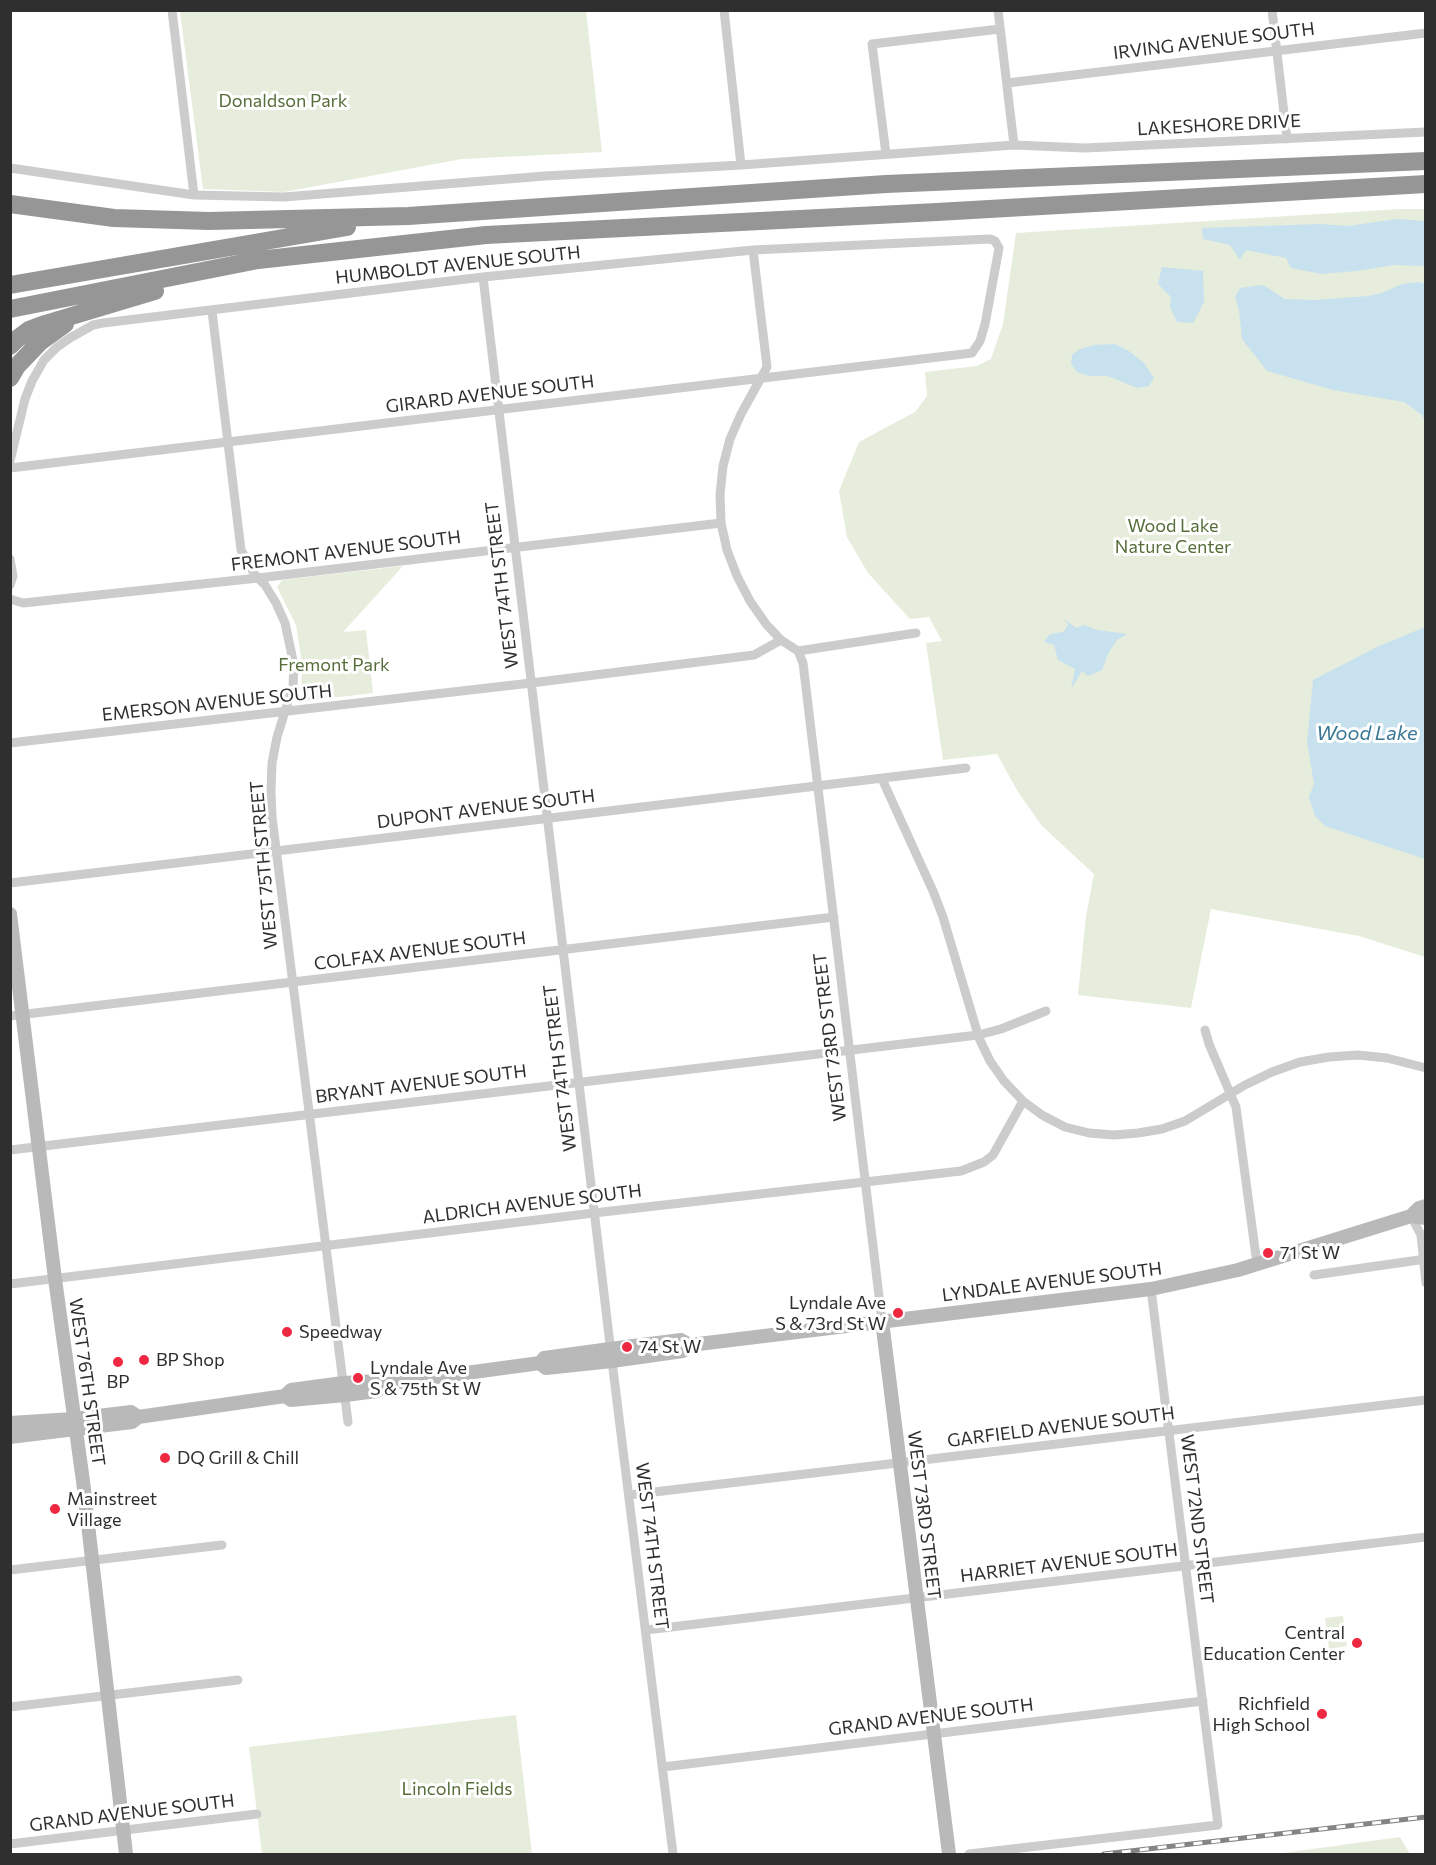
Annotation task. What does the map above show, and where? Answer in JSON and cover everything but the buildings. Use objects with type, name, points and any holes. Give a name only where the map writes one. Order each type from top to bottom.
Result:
[{"type":"highway","points":[[10,204],[126,219],[209,221],[408,216],[886,184],[1425,161]]},
{"type":"highway","points":[[10,309],[258,260],[486,235],[949,212],[1425,184]]},
{"type":"highway","points":[[10,285],[408,216]]},
{"type":"highway","points":[[10,346],[29,330],[45,324],[258,260]]},
{"type":"highway","points":[[10,378],[40,342],[82,314]]},
{"type":"main road","name":"WEST 76TH STREET","points":[[10,914],[17,1015],[39,1147],[82,1481],[126,1854]]},
{"type":"main road","name":"LYNDALE AVENUE SOUTH","points":[[1411,1216],[1419,1208],[1425,1206]]},
{"type":"main road","name":"LYNDALE AVENUE SOUTH","points":[[10,1423],[132,1422],[138,1417],[285,1396],[291,1400],[377,1381],[385,1385],[540,1363],[544,1358],[683,1351],[690,1345],[1151,1289],[1257,1264],[1411,1216],[1425,1218]]},
{"type":"main road","name":"WEST 73RD STREET","points":[[882,1321],[949,1854]]},
{"type":"main road","name":"LYNDALE AVENUE SOUTH","points":[[10,1437],[74,1424]]},
{"type":"street","points":[[172,10],[194,195]]},
{"type":"street","points":[[724,10],[741,165]]},
{"type":"street","points":[[10,168],[194,195],[295,197],[545,176],[741,165],[1014,145],[998,10]]},
{"type":"street","points":[[1272,10],[1287,139]]},
{"type":"street","points":[[886,154],[872,44],[1000,29]]},
{"type":"street","name":"IRVING AVENUE SOUTH","points":[[1007,83],[1425,33]]},
{"type":"street","name":"LAKESHORE DRIVE","points":[[1014,145],[1085,148],[1425,132]]},
{"type":"street","name":"HUMBOLDT AVENUE SOUTH","points":[[10,461],[25,399],[32,381],[44,360],[57,347],[84,330],[103,323],[483,277],[753,250],[995,241],[999,248],[985,324],[980,341],[972,352]]},
{"type":"street","points":[[753,250],[767,367],[730,439],[723,466],[720,495],[721,523],[727,550],[737,576],[750,601],[766,624],[781,640],[798,651],[916,633]]},
{"type":"street","name":"WEST 74TH STREET","points":[[483,277],[611,1355],[673,1854]]},
{"type":"street","name":"WEST 75TH STREET","points":[[212,311],[241,550],[247,563],[276,603],[285,623],[294,665],[293,686],[277,737],[272,763],[271,791],[276,851],[348,1422]]},
{"type":"street","name":"GIRARD AVENUE SOUTH","points":[[10,468],[972,352]]},
{"type":"street","name":"FREMONT AVENUE SOUTH","points":[[10,599],[23,603],[258,578],[721,523]]},
{"type":"street","points":[[10,559],[13,576],[10,585]]},
{"type":"street","name":"EMERSON AVENUE SOUTH","points":[[10,743],[531,684],[754,655],[781,640]]},
{"type":"street","name":"WEST 73RD STREET","points":[[798,651],[803,663],[882,1321]]},
{"type":"street","name":"DUPONT AVENUE SOUTH","points":[[10,883],[966,768]]},
{"type":"street","points":[[882,778],[943,917],[978,1035],[994,1068],[1004,1081],[1023,1101],[1042,1115],[1065,1127],[1089,1133],[1114,1135],[1138,1133],[1162,1129],[1185,1121],[1272,1072],[1300,1062],[1358,1055],[1387,1058],[1425,1068]]},
{"type":"street","name":"COLFAX AVENUE SOUTH","points":[[17,1015],[834,917]]},
{"type":"street","name":"BRYANT AVENUE SOUTH","points":[[10,1150],[978,1035],[1001,1029],[1046,1011]]},
{"type":"street","points":[[1205,1030],[1236,1107],[1257,1264]]},
{"type":"street","name":"ALDRICH AVENUE SOUTH","points":[[10,1284],[961,1171],[984,1162],[993,1155],[1023,1101]]},
{"type":"street","points":[[1411,1216],[1420,1235],[1425,1283]]},
{"type":"street","points":[[1314,1275],[1424,1259]]},
{"type":"street","name":"WEST 72ND STREET","points":[[969,1854],[1218,1825],[1151,1289]]},
{"type":"street","name":"GARFIELD AVENUE SOUTH","points":[[629,1495],[1425,1400]]},
{"type":"street","name":"HARRIET AVENUE SOUTH","points":[[646,1630],[1425,1537]]},
{"type":"street","points":[[10,1570],[222,1545]]},
{"type":"street","points":[[10,1707],[238,1680]]},
{"type":"street","name":"GRAND AVENUE SOUTH","points":[[663,1767],[1203,1701]]},
{"type":"street","name":"GRAND AVENUE SOUTH","points":[[10,1844],[257,1814]]},
{"type":"green space","name":"Donaldson Park","points":[[180,11],[586,11],[602,152],[462,159],[284,192],[203,189]]},
{"type":"green space","name":"Wood Lake Nature Center","points":[[1425,209],[1425,957],[1359,936],[1211,909],[1191,1008],[1078,995],[1086,916],[1094,874],[1042,826],[1018,792],[997,754],[943,760],[926,643],[942,641],[929,617],[910,619],[868,573],[847,537],[839,491],[859,442],[915,412],[927,396],[925,372],[977,366],[991,359],[1003,324],[1016,233]]},
{"type":"green space","name":"Fremont Park","points":[[403,566],[343,632],[366,630],[373,693],[306,701],[301,697],[302,663],[296,625],[277,587],[282,580]]},
{"type":"green space","points":[[1343,1616],[1347,1646],[1329,1649],[1325,1618]]},
{"type":"green space","name":"Lincoln Fields","points":[[516,1715],[532,1854],[262,1854],[249,1747]]},
{"type":"green space","points":[[1400,1837],[1410,1854],[1276,1854]]},
{"type":"water","points":[[1397,219],[1425,221],[1425,266],[1395,265],[1322,274],[1291,268],[1286,258],[1246,250],[1240,260],[1230,245],[1203,239],[1202,228],[1320,224],[1348,226]]},
{"type":"water","points":[[1162,267],[1203,271],[1204,302],[1193,323],[1177,322],[1170,307],[1171,297],[1158,284]]},
{"type":"water","points":[[1419,282],[1426,284],[1425,421],[1422,415],[1404,402],[1333,390],[1267,371],[1242,339],[1235,297],[1240,288],[1263,285],[1285,299],[1315,300],[1368,296],[1382,293],[1402,284]]},
{"type":"water","points":[[1115,344],[1129,351],[1144,363],[1154,378],[1149,386],[1137,388],[1108,376],[1089,376],[1077,372],[1071,364],[1072,355],[1080,349],[1094,345]]},
{"type":"water","points":[[1064,619],[1076,628],[1084,625],[1097,630],[1127,634],[1117,640],[1102,670],[1088,676],[1082,671],[1071,689],[1075,669],[1058,660],[1054,645],[1044,642],[1050,634],[1063,632],[1068,625]]},
{"type":"water","name":"Wood Lake","points":[[1425,627],[1425,859],[1325,826],[1315,816],[1309,797],[1314,784],[1307,742],[1313,680],[1377,647]]},
{"type":"railway","points":[[1104,1854],[1426,1817]]},
{"type":"place","name":"71 St W","points":[[1268,1253]]},
{"type":"place","name":"Lyndale Ave S & 73rd St W","points":[[898,1313]]},
{"type":"place","name":"Speedway","points":[[287,1332]]},
{"type":"place","name":"74 St W","points":[[627,1347]]},
{"type":"place","name":"BP Shop","points":[[144,1360]]},
{"type":"place","name":"BP","points":[[118,1362]]},
{"type":"place","name":"Lyndale Ave S & 75th St W","points":[[358,1378]]},
{"type":"place","name":"DQ Grill & Chill","points":[[165,1458]]},
{"type":"place","name":"Mainstreet Village","points":[[55,1509]]},
{"type":"place","name":"Central Education Center","points":[[1357,1643]]},
{"type":"place","name":"Richfield High School","points":[[1322,1714]]}]
